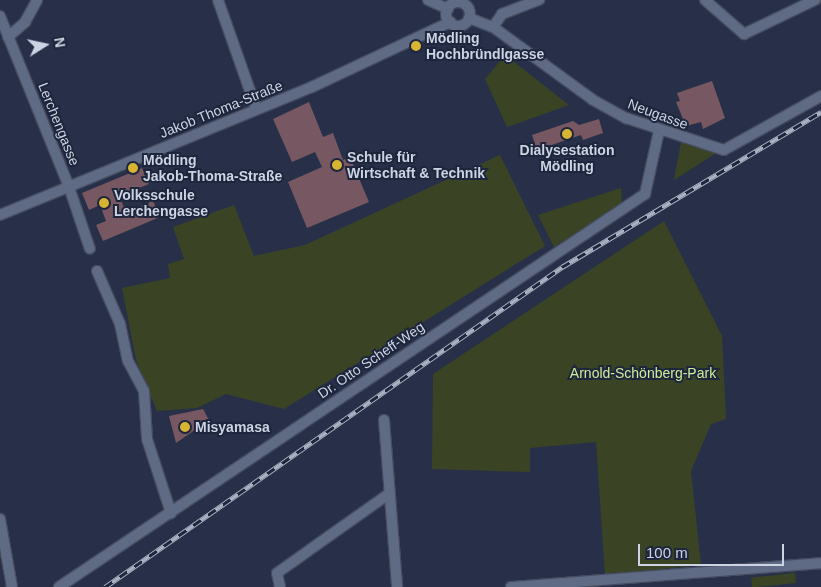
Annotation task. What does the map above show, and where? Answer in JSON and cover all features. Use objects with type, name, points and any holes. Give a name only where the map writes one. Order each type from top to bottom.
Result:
[{"type":"street","points":[[8,37],[25,22],[37,0]]},
{"type":"street","points":[[218,0],[256,108]]},
{"type":"street","points":[[428,0],[448,9]]},
{"type":"street","points":[[493,27],[502,14],[539,0]]},
{"type":"street","points":[[705,0],[744,34],[815,0]]},
{"type":"street","points":[[463,2],[468,7],[470,18],[460,26],[450,22],[448,9],[455,3],[463,2]]},
{"type":"street","name":"Lerchengasse","points":[[0,16],[69,187],[90,249]]},
{"type":"street","name":"Neugasse","points":[[470,18],[493,27],[593,100],[626,118],[724,150],[821,96]]},
{"type":"street","name":"Jakob Thoma-Straße","points":[[0,215],[256,108],[312,87],[450,22]]},
{"type":"street","name":"Dr. Otto Scheff-Weg","points":[[59,587],[645,194],[659,130]]},
{"type":"street","points":[[97,271],[120,324],[128,361],[144,391],[147,439],[171,512]]},
{"type":"street","points":[[384,422],[397,587]]},
{"type":"street","points":[[280,587],[277,573],[390,493]]},
{"type":"street","points":[[0,519],[12,587]]},
{"type":"street","points":[[511,587],[821,563]]},
{"type":"green space","points":[[505,55],[569,105],[507,127],[485,79]]},
{"type":"green space","points":[[681,142],[718,152],[674,180]]},
{"type":"green space","points":[[500,155],[545,246],[284,409],[226,394],[197,408],[157,411],[136,360],[122,288],[170,278],[168,264],[184,259],[173,227],[234,205],[254,256],[305,245]]},
{"type":"green space","points":[[621,188],[622,204],[554,247],[538,215]]},
{"type":"green space","name":"Arnold-Schönberg-Park","points":[[664,221],[722,336],[726,419],[711,424],[691,471],[701,565],[605,575],[596,442],[530,448],[530,472],[432,469],[433,374]]},
{"type":"green space","points":[[795,573],[796,583],[752,587],[751,578]]},
{"type":"building","points":[[712,81],[725,118],[703,129],[701,122],[686,126],[676,102],[680,101],[677,93]]},
{"type":"building","name":"Schule für Wirtschaft & Technik","points":[[309,102],[323,137],[333,133],[343,160],[350,157],[369,202],[307,228],[288,182],[322,167],[315,152],[292,162],[273,119]]},
{"type":"building","name":"Dialysestation Mödling","points":[[599,119],[603,133],[583,140],[581,135],[537,150],[532,135],[573,121],[579,125]]},
{"type":"building","name":"Volksschule Lerchengasse","points":[[142,168],[149,184],[119,196],[126,212],[153,201],[160,217],[103,241],[96,225],[106,221],[100,205],[89,210],[82,193]]},
{"type":"building","name":"Misyamasa","points":[[203,409],[209,420],[176,443],[169,416]]},
{"type":"railway","points":[[105,587],[562,267],[821,112]]},
{"type":"place","name":"Mödling Hochbründlgasse","points":[[416,46]]},
{"type":"place","name":"Dialysestation Mödling","points":[[567,134]]},
{"type":"place","name":"Schule für Wirtschaft & Technik","points":[[337,165]]},
{"type":"place","name":"Mödling Jakob-Thoma-Straße","points":[[133,168]]},
{"type":"place","name":"Volksschule Lerchengasse","points":[[104,203]]},
{"type":"place","name":"Misyamasa","points":[[185,427]]}]
